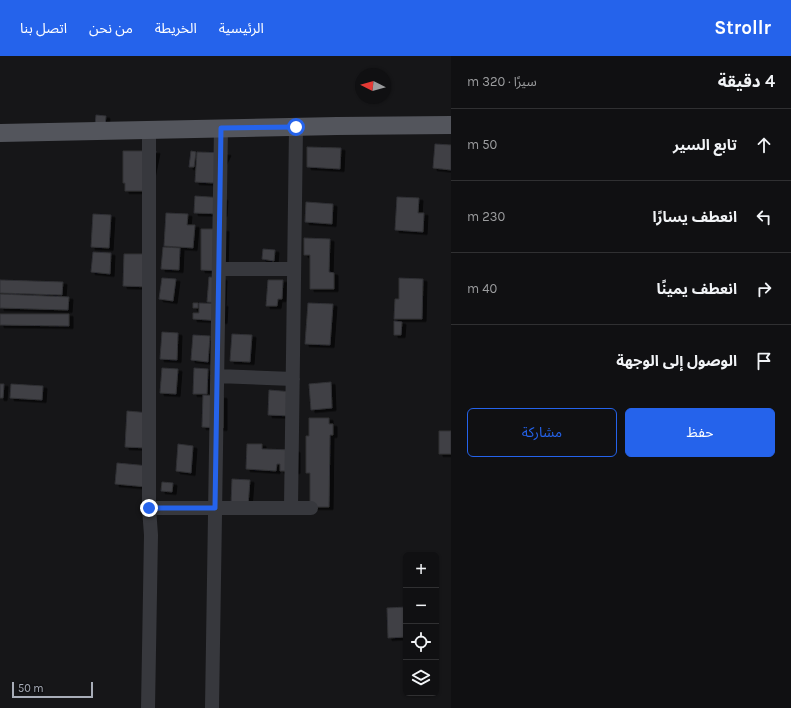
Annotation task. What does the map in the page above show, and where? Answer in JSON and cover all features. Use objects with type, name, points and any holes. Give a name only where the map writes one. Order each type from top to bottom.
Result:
[{"type":"main road","points":[[0,133],[451,125]]},
{"type":"street","points":[[291,508],[296,127]]},
{"type":"street","points":[[212,708],[221,128]]},
{"type":"street","points":[[148,708],[151,534],[149,508],[149,130]]},
{"type":"street","points":[[219,269],[294,269]]},
{"type":"street","points":[[217,376],[293,378]]},
{"type":"street","points":[[149,508],[311,508]]},
{"type":"building","points":[[96,115],[106,116],[105,126],[95,125]]},
{"type":"building","points":[[435,144],[451,145],[451,170],[433,168]]},
{"type":"building","points":[[307,147],[341,148],[340,169],[307,167]]},
{"type":"building","points":[[123,151],[156,151],[148,191],[125,191],[125,183],[123,183]]},
{"type":"building","points":[[191,151],[196,152],[194,167],[189,167]]},
{"type":"building","points":[[197,152],[227,153],[213,183],[195,182]]},
{"type":"building","points":[[195,196],[224,198],[223,214],[194,213]]},
{"type":"building","points":[[397,197],[419,198],[418,213],[424,213],[423,232],[395,230]]},
{"type":"building","points":[[306,202],[333,204],[332,224],[305,222]]},
{"type":"building","points":[[166,213],[188,214],[187,225],[195,225],[193,248],[164,246]]},
{"type":"building","points":[[93,214],[111,215],[109,248],[91,247]]},
{"type":"building","points":[[201,229],[225,229],[224,271],[201,270]]},
{"type":"building","points":[[304,238],[330,239],[329,272],[334,273],[334,289],[310,289],[310,255],[304,255]]},
{"type":"building","points":[[163,247],[180,248],[179,270],[161,269]]},
{"type":"building","points":[[263,249],[275,250],[274,261],[262,259]]},
{"type":"building","points":[[93,252],[111,253],[110,274],[91,272]]},
{"type":"building","points":[[124,254],[151,254],[151,287],[123,286]]},
{"type":"building","points":[[209,277],[223,278],[222,303],[207,302]]},
{"type":"building","points":[[162,278],[176,279],[173,301],[159,299]]},
{"type":"building","points":[[399,278],[423,279],[422,319],[394,319],[395,299],[399,299]]},
{"type":"building","points":[[0,280],[63,282],[62,295],[0,293]]},
{"type":"building","points":[[268,280],[283,280],[282,299],[278,299],[277,306],[266,306]]},
{"type":"building","points":[[0,294],[69,297],[68,310],[0,308]]},
{"type":"building","points":[[193,303],[198,303],[198,308],[193,308]]},
{"type":"building","points":[[199,303],[224,304],[223,321],[193,319],[193,313],[199,313]]},
{"type":"building","points":[[308,303],[333,304],[330,345],[305,344]]},
{"type":"building","points":[[0,314],[69,314],[69,326],[0,325]]},
{"type":"building","points":[[394,321],[402,322],[401,335],[394,335]]},
{"type":"building","points":[[162,332],[178,333],[177,360],[160,359]]},
{"type":"building","points":[[232,334],[252,335],[250,362],[230,361]]},
{"type":"building","points":[[193,335],[210,336],[208,362],[191,360]]},
{"type":"building","points":[[162,368],[178,369],[176,394],[160,393]]},
{"type":"building","points":[[194,368],[208,369],[207,394],[193,394]]},
{"type":"building","points":[[331,382],[332,408],[311,410],[309,384]]},
{"type":"building","points":[[0,384],[4,384],[3,398],[0,398]]},
{"type":"building","points":[[11,384],[43,386],[42,400],[10,398]]},
{"type":"building","points":[[269,390],[293,392],[292,416],[268,415]]},
{"type":"building","points":[[203,395],[223,396],[223,428],[202,427]]},
{"type":"building","points":[[127,411],[150,413],[147,448],[125,447]]},
{"type":"building","points":[[309,418],[329,418],[329,424],[333,424],[333,435],[330,435],[329,507],[310,507],[310,473],[306,473],[306,436],[309,436]]},
{"type":"building","points":[[439,431],[451,431],[451,454],[439,454]]},
{"type":"building","points":[[178,444],[193,446],[191,473],[176,471]]},
{"type":"building","points":[[247,444],[262,444],[262,449],[296,450],[296,471],[280,471],[280,464],[277,464],[276,471],[246,469]]},
{"type":"building","points":[[117,463],[149,466],[147,487],[115,484]]},
{"type":"building","points":[[232,479],[250,480],[248,506],[231,505]]},
{"type":"building","points":[[162,482],[173,483],[172,492],[161,491]]},
{"type":"building","points":[[403,607],[403,637],[388,638],[387,608]]},
{"type":"route","points":[[149,508],[215,508],[221,128],[296,127]]}]
